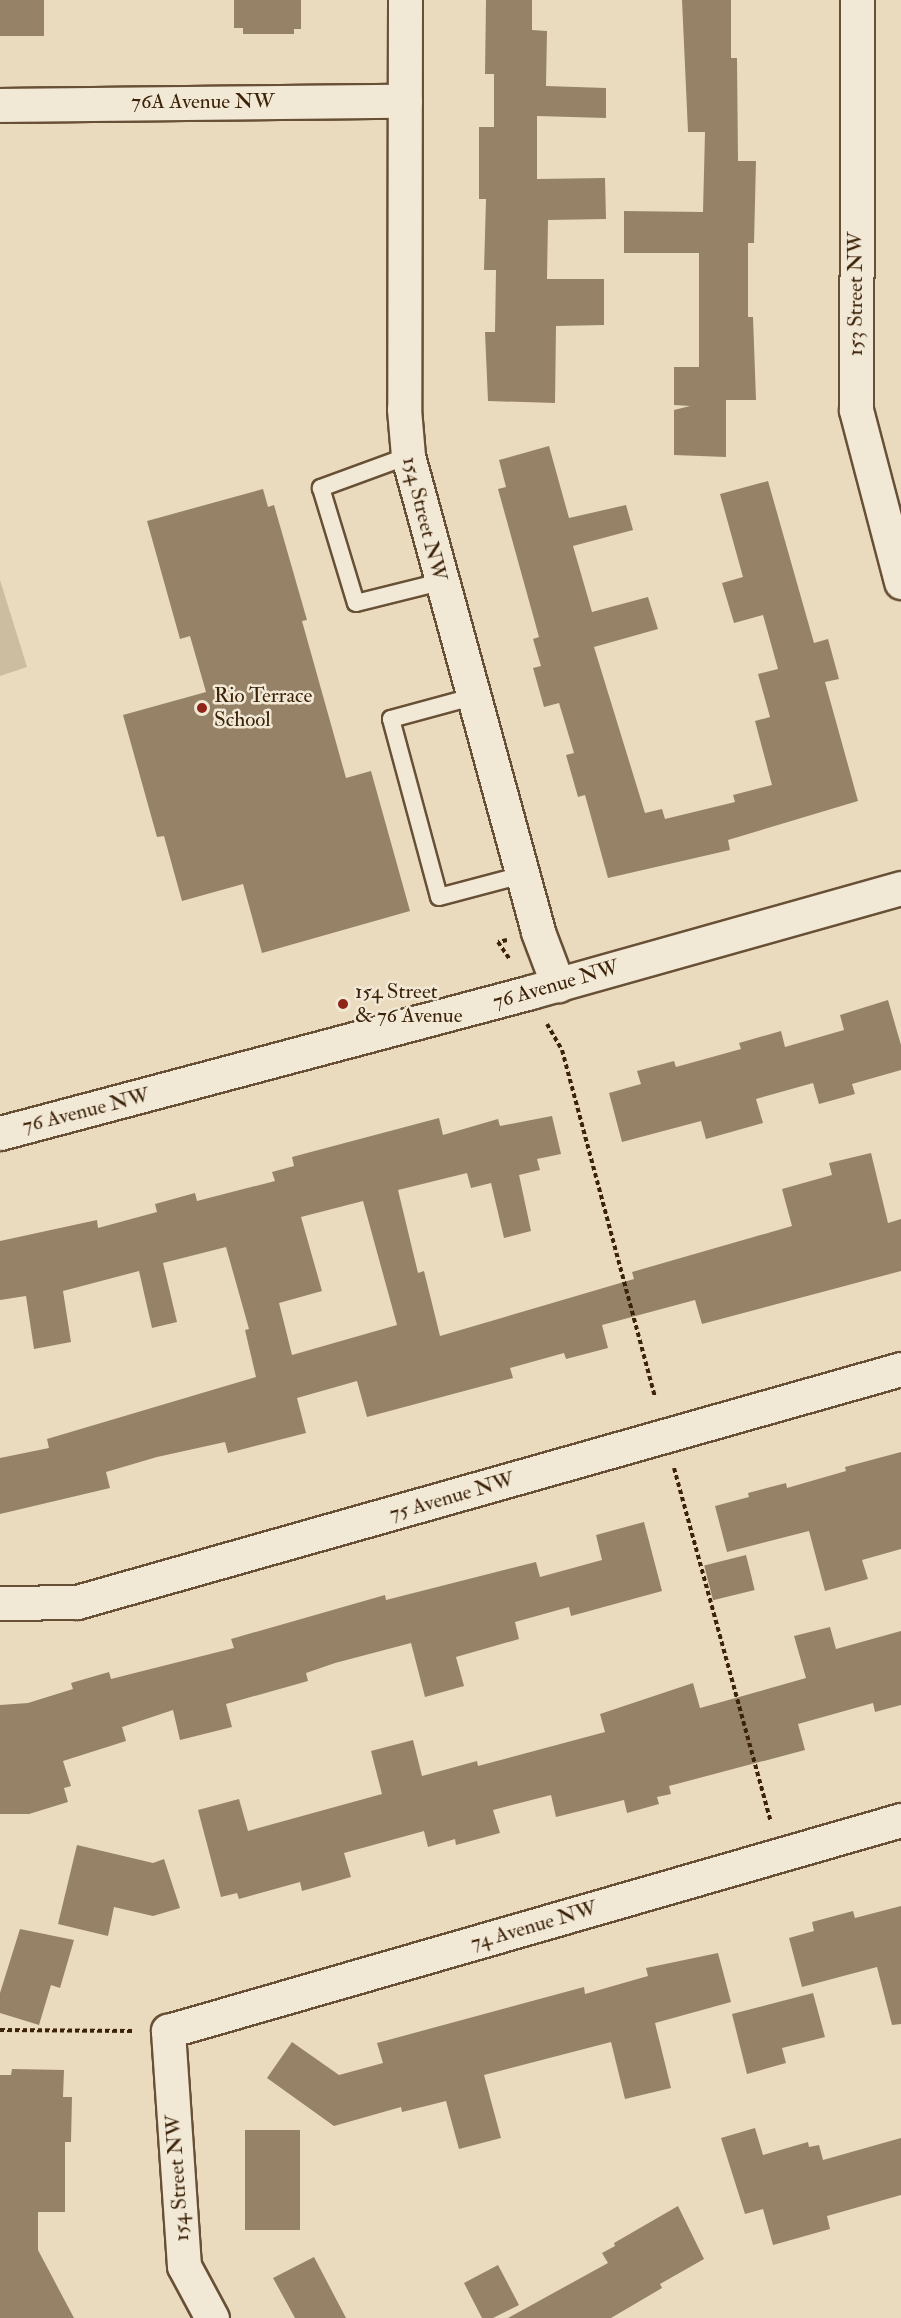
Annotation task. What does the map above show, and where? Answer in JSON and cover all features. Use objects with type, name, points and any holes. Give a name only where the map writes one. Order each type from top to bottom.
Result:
[{"type":"street","name":"154 Street NW","points":[[405,0],[404,409],[408,456],[440,582],[522,875],[544,988]]},
{"type":"street","name":"153 Street NW","points":[[856,0],[856,410],[901,582]]},
{"type":"street","name":"76A Avenue NW","points":[[0,105],[405,101]]},
{"type":"street","name":"76 Avenue NW","points":[[0,1133],[544,988],[901,888]]},
{"type":"street","name":"75 Avenue NW","points":[[0,1604],[77,1602],[901,1369]]},
{"type":"street","name":"74 Avenue NW","points":[[168,2031],[901,1820]]},
{"type":"street","name":"154 Street NW","points":[[168,2031],[183,2266],[212,2318]]},
{"type":"lane","points":[[408,456],[321,488],[356,603],[440,582]]},
{"type":"lane","points":[[472,697],[391,719],[440,897],[522,875]]},
{"type":"path","points":[[498,942],[544,988],[655,1397]]},
{"type":"path","points":[[672,1461],[780,1855]]},
{"type":"path","points":[[0,2030],[168,2031]]},
{"type":"shaded area","points":[[0,580],[27,667],[0,676]]},
{"type":"building","points":[[0,0],[44,0],[44,36],[0,36]]},
{"type":"building","points":[[234,0],[301,0],[301,29],[294,29],[294,34],[243,34],[243,28],[234,28]]},
{"type":"building","points":[[486,0],[532,0],[532,30],[547,31],[546,86],[606,88],[606,118],[537,116],[537,179],[605,178],[606,219],[548,220],[547,279],[604,279],[604,325],[556,326],[555,403],[488,401],[485,332],[495,332],[496,270],[484,270],[486,199],[479,199],[479,127],[494,127],[494,74],[485,74]]},
{"type":"building","points":[[682,0],[731,0],[731,58],[737,58],[738,161],[756,161],[754,243],[748,243],[748,317],[753,317],[756,400],[726,400],[726,457],[674,455],[674,410],[690,406],[674,405],[674,367],[699,367],[699,253],[624,253],[624,211],[703,212],[705,132],[688,132]]},
{"type":"building","points":[[549,446],[569,518],[626,505],[633,530],[573,546],[592,612],[648,597],[658,629],[594,647],[645,813],[662,809],[665,819],[735,802],[733,795],[772,785],[755,721],[770,717],[758,674],[778,669],[763,615],[734,623],[722,583],[743,577],[720,494],[768,481],[814,643],[828,639],[839,679],[825,682],[858,801],[728,840],[730,850],[608,878],[585,795],[578,797],[566,755],[574,753],[559,703],[544,707],[533,668],[541,666],[533,639],[539,637],[498,489],[506,487],[499,460]]},
{"type":"building","points":[[263,489],[268,507],[274,505],[307,620],[302,621],[346,778],[371,771],[410,911],[262,953],[243,884],[182,901],[164,836],[157,837],[123,715],[206,692],[190,636],[180,639],[147,521]]},
{"type":"building","points":[[888,1000],[901,1045],[901,1070],[852,1084],[855,1094],[819,1104],[813,1083],[756,1099],[763,1123],[706,1139],[701,1121],[622,1142],[609,1093],[641,1084],[637,1071],[674,1061],[676,1067],[741,1049],[739,1043],[781,1031],[785,1047],[844,1030],[840,1015]]},
{"type":"building","points":[[552,1116],[561,1154],[537,1159],[540,1170],[519,1175],[531,1231],[504,1238],[491,1183],[471,1188],[467,1173],[398,1190],[418,1273],[424,1271],[440,1336],[634,1279],[632,1272],[792,1226],[782,1189],[832,1175],[829,1163],[871,1153],[888,1223],[901,1219],[901,1271],[702,1324],[695,1300],[602,1325],[608,1348],[566,1359],[564,1353],[510,1368],[513,1378],[367,1417],[357,1381],[297,1398],[306,1433],[228,1453],[225,1442],[157,1457],[106,1472],[110,1488],[0,1514],[0,1458],[49,1448],[47,1439],[256,1377],[245,1330],[249,1329],[226,1247],[163,1263],[177,1322],[152,1328],[139,1271],[63,1291],[71,1342],[34,1349],[26,1296],[0,1300],[0,1241],[97,1220],[98,1228],[157,1212],[155,1204],[195,1193],[197,1201],[275,1181],[272,1172],[294,1166],[292,1157],[439,1118],[443,1135],[498,1119],[500,1126]],"holes":[[[363,1201],[397,1325],[292,1355],[279,1303],[322,1291],[301,1217]]]},
{"type":"building","points":[[901,1452],[901,1549],[862,1560],[868,1579],[825,1591],[809,1531],[727,1552],[715,1506],[749,1497],[748,1493],[786,1483],[787,1488],[846,1471],[845,1467]]},
{"type":"building","points":[[644,1522],[662,1591],[571,1616],[569,1607],[515,1622],[519,1639],[456,1657],[464,1686],[425,1697],[411,1643],[335,1663],[306,1673],[308,1681],[226,1704],[232,1727],[180,1740],[173,1710],[122,1727],[126,1741],[63,1761],[71,1786],[64,1788],[68,1802],[29,1814],[0,1814],[0,1705],[28,1703],[73,1689],[71,1683],[109,1672],[111,1679],[234,1648],[231,1639],[385,1595],[386,1600],[536,1562],[540,1577],[602,1560],[596,1535]]},
{"type":"building","points":[[746,1555],[755,1590],[713,1600],[704,1565]]},
{"type":"building","points":[[830,1627],[836,1649],[901,1631],[901,1705],[875,1712],[873,1703],[798,1724],[805,1750],[669,1786],[671,1794],[657,1797],[659,1804],[627,1813],[624,1800],[556,1817],[551,1795],[493,1810],[500,1833],[456,1845],[455,1839],[428,1847],[424,1831],[344,1853],[351,1877],[302,1891],[300,1882],[239,1899],[237,1893],[221,1897],[198,1810],[239,1799],[248,1831],[382,1794],[371,1751],[413,1740],[422,1776],[477,1761],[478,1766],[605,1732],[600,1714],[693,1683],[700,1708],[806,1678],[794,1636]]},
{"type":"building","points":[[77,1845],[153,1863],[164,1859],[180,1908],[153,1916],[114,1907],[108,1936],[58,1924]]},
{"type":"building","points":[[901,1906],[901,2024],[892,2025],[877,1967],[802,1987],[789,1938],[814,1931],[812,1922],[853,1911],[855,1918]]},
{"type":"building","points":[[20,1929],[74,1940],[60,1988],[51,1985],[39,2025],[0,2013],[0,1993]]},
{"type":"building","points":[[718,1953],[731,2002],[655,2023],[671,2088],[625,2099],[611,2042],[484,2075],[501,2138],[459,2149],[446,2101],[402,2112],[401,2107],[334,2126],[267,2078],[292,2042],[339,2075],[383,2063],[377,2043],[584,1987],[585,1994],[648,1976],[646,1968]]},
{"type":"building","points":[[813,1993],[825,2037],[782,2048],[786,2063],[747,2074],[732,2014]]},
{"type":"building","points":[[12,2069],[64,2070],[63,2097],[72,2097],[71,2142],[65,2142],[65,2212],[38,2212],[38,2250],[74,2318],[0,2318],[0,2075],[11,2075]]},
{"type":"building","points":[[755,2128],[763,2155],[808,2142],[809,2147],[819,2145],[823,2160],[901,2138],[901,2195],[827,2216],[830,2229],[773,2245],[763,2209],[745,2214],[721,2138]]},
{"type":"building","points":[[245,2130],[300,2130],[300,2230],[245,2230]]},
{"type":"building","points":[[678,2206],[704,2259],[660,2284],[662,2288],[611,2318],[508,2318],[608,2263],[602,2253],[615,2246],[614,2243]]},
{"type":"building","points":[[314,2257],[346,2318],[295,2318],[273,2278]]},
{"type":"building","points":[[498,2265],[519,2305],[493,2318],[482,2318],[464,2283]]},
{"type":"place","name":"Rio Terrace School","points":[[202,708]]},
{"type":"place","name":"154 Street & 76 Avenue","points":[[343,1004]]}]
